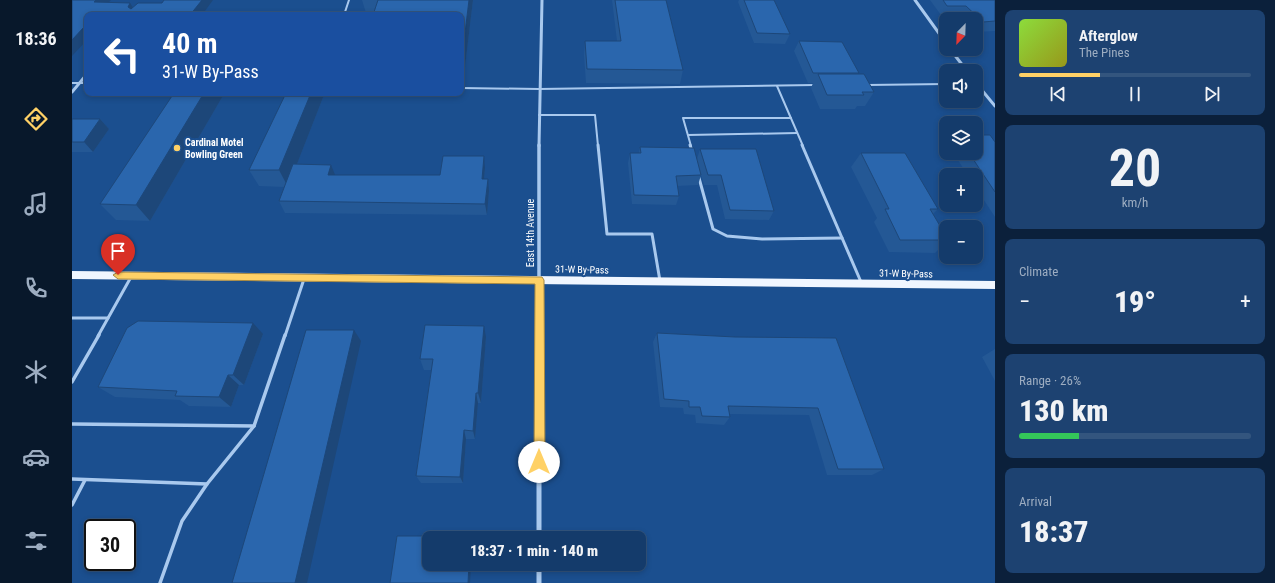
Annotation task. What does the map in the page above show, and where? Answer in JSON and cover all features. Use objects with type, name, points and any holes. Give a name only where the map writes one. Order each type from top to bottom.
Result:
[{"type":"main road","name":"31-W By-Pass","points":[[72,275],[995,285]]},
{"type":"street","name":"East 14th Avenue","points":[[539,531],[539,89],[542,0]]},
{"type":"street","points":[[915,0],[939,33]]},
{"type":"street","points":[[955,56],[962,64]]},
{"type":"street","points":[[72,92],[84,78]]},
{"type":"street","points":[[983,91],[995,106]]},
{"type":"street","points":[[539,571],[539,583]]},
{"type":"lane","points":[[345,12],[349,0]]},
{"type":"lane","points":[[72,83],[84,83]]},
{"type":"lane","points":[[862,85],[939,84]]},
{"type":"lane","points":[[777,86],[862,283]]},
{"type":"lane","points":[[464,88],[539,89],[816,86]]},
{"type":"lane","points":[[539,115],[595,115],[607,234],[652,234],[660,281]]},
{"type":"lane","points":[[693,157],[683,118],[791,118]]},
{"type":"lane","points":[[688,135],[797,133]]},
{"type":"lane","points":[[697,171],[712,229],[728,236],[762,239],[842,238]]},
{"type":"lane","points":[[72,382],[133,275]]},
{"type":"lane","points":[[160,583],[182,520],[207,484],[254,426],[304,277]]},
{"type":"lane","points":[[72,318],[108,318]]},
{"type":"lane","points":[[72,424],[254,426]]},
{"type":"lane","points":[[72,479],[207,484]]},
{"type":"lane","points":[[72,505],[85,480]]},
{"type":"building","points":[[72,0],[96,0],[94,2],[130,3],[128,7],[131,9],[138,3],[162,3],[164,0],[202,0],[192,12],[84,12],[84,27],[72,40]]},
{"type":"building","points":[[378,0],[469,0],[464,41],[464,12],[374,12]]},
{"type":"building","points":[[615,0],[666,0],[683,70],[587,69],[585,41],[621,41]]},
{"type":"building","points":[[744,0],[774,0],[790,34],[757,33]]},
{"type":"building","points":[[943,0],[995,0],[995,21],[983,22],[983,12],[972,12],[966,6],[947,6]]},
{"type":"building","points":[[799,41],[842,42],[859,73],[813,73]]},
{"type":"building","points":[[818,74],[864,74],[874,92],[862,92],[864,95],[827,95]]},
{"type":"building","points":[[172,96],[202,96],[136,205],[100,204]]},
{"type":"building","points":[[285,96],[310,96],[279,170],[249,170]]},
{"type":"building","points":[[72,119],[100,119],[84,142],[72,142]]},
{"type":"building","points":[[983,135],[990,135],[995,142],[995,192],[983,174],[983,168],[979,168],[974,160],[983,160]]},
{"type":"building","points":[[640,147],[694,148],[701,175],[676,176],[679,196],[634,195],[630,153],[641,153]]},
{"type":"building","points":[[700,149],[756,149],[774,211],[730,210],[721,175],[708,175]]},
{"type":"building","points":[[861,153],[905,153],[938,209],[930,209],[939,224],[939,240],[900,240],[885,209],[889,209]]},
{"type":"building","points":[[443,156],[484,156],[482,179],[488,179],[485,204],[279,201],[293,164],[331,165],[328,175],[440,175]]},
{"type":"building","points":[[138,321],[253,323],[233,375],[228,375],[219,397],[175,396],[177,391],[98,387],[127,328]]},
{"type":"building","points":[[425,325],[484,326],[473,431],[464,430],[460,477],[416,476],[433,359],[420,359]]},
{"type":"building","points":[[306,330],[354,330],[295,583],[232,583]]},
{"type":"building","points":[[657,333],[735,337],[836,338],[884,469],[838,469],[818,408],[728,406],[730,417],[702,416],[700,407],[689,407],[689,401],[664,399]]},
{"type":"building","points":[[397,536],[422,536],[422,571],[469,571],[468,583],[390,583]]},
{"type":"place","name":"Cardinal Motel Bowling Green","points":[[177,148]]},
{"type":"route","points":[[118,275],[539,280],[539,462]]}]
